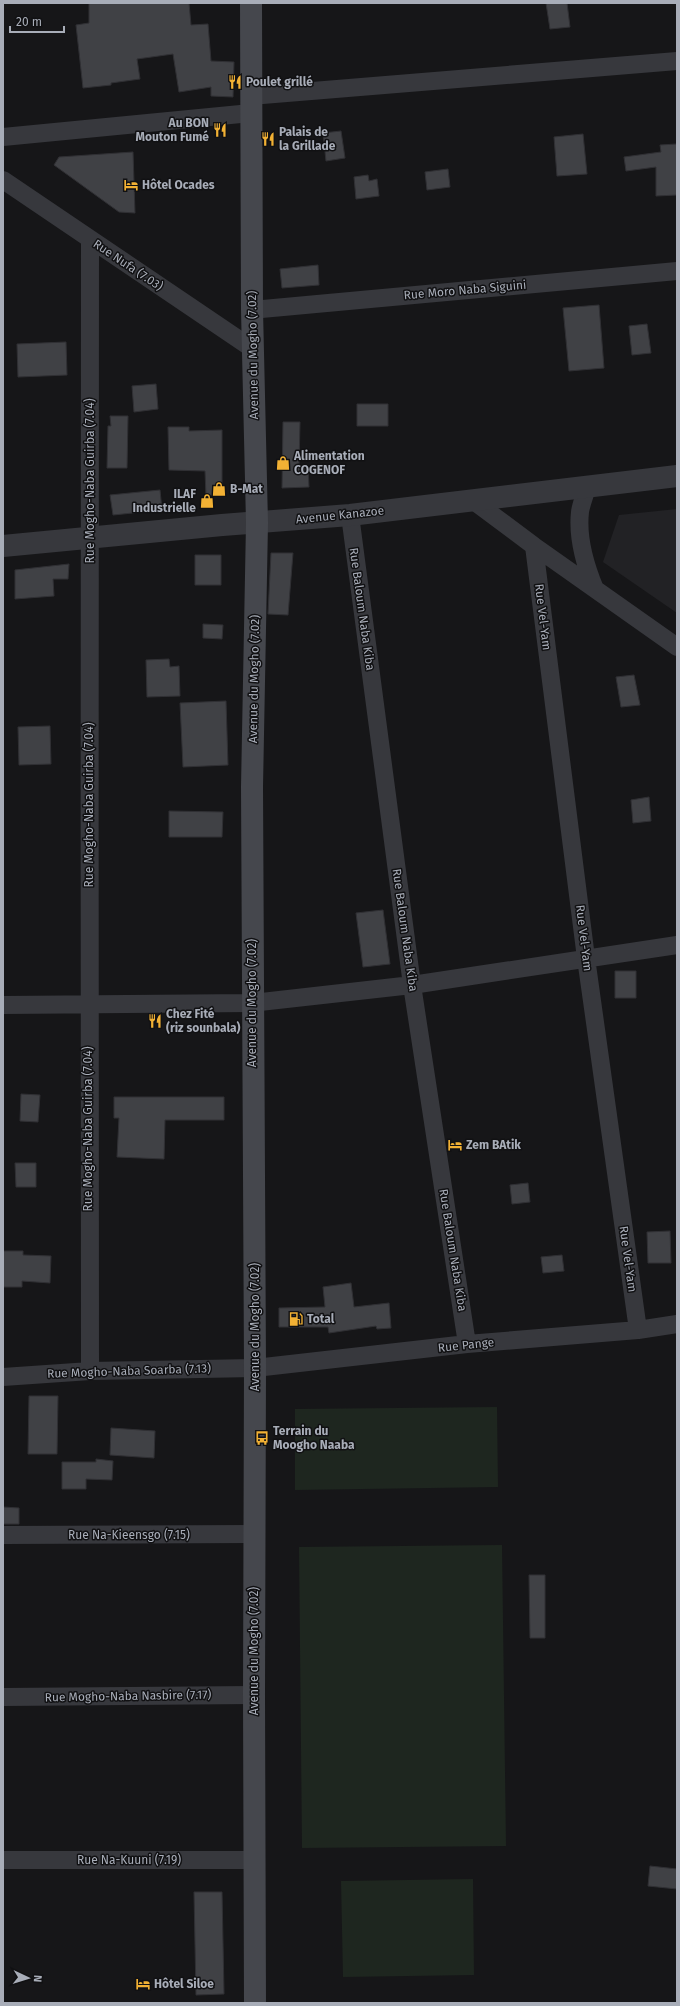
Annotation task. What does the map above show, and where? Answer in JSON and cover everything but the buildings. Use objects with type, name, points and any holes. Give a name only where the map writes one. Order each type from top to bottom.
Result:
[{"type":"main road","name":"Avenue du Mogho (7.02)","points":[[251,3],[252,310],[257,523],[252,787],[255,1368],[255,2003]]},
{"type":"street","points":[[3,137],[251,105],[677,61]]},
{"type":"street","name":"Rue Nufa (7.03)","points":[[3,180],[253,349]]},
{"type":"street","name":"Rue Mogho-Naba Guirba (7.04)","points":[[90,239],[88,1004],[90,1371]]},
{"type":"street","name":"Rue Moro Naba Siguini","points":[[252,310],[677,271]]},
{"type":"street","name":"Avenue Kanazoe","points":[[3,546],[222,525],[350,515],[471,499],[587,488],[677,476]]},
{"type":"street","points":[[587,488],[580,512],[580,529],[583,559],[594,589]]},
{"type":"street","points":[[471,499],[534,546],[677,647]]},
{"type":"street","name":"Rue Baloum Naba Kiba","points":[[350,515],[412,986],[467,1344]]},
{"type":"street","name":"Rue Vel-Yam","points":[[534,546],[586,958],[638,1330]]},
{"type":"street","points":[[3,1005],[252,1003],[412,986],[677,945]]},
{"type":"street","name":"Rue Pange","points":[[255,1368],[467,1344],[638,1330],[677,1324]]},
{"type":"street","name":"Rue Mogho-Naba Soarba (7.13)","points":[[3,1377],[90,1371],[255,1368]]},
{"type":"street","name":"Rue Na-Kieensgo (7.15)","points":[[3,1536],[254,1534]]},
{"type":"street","name":"Rue Mogho-Naba Nasbire (7.17)","points":[[3,1697],[254,1695]]},
{"type":"street","name":"Rue Na-Kuuni (7.19)","points":[[3,1860],[254,1860]]},
{"type":"shaded area","points":[[677,509],[677,613],[603,562],[619,515]]},
{"type":"shaded area","points":[[497,1407],[498,1487],[295,1490],[295,1409]]},
{"type":"shaded area","points":[[502,1545],[506,1846],[302,1848],[299,1547]]},
{"type":"shaded area","points":[[473,1879],[474,1975],[343,1977],[341,1881]]},
{"type":"place","name":"Poulet grillé","points":[[235,82]]},
{"type":"place","name":"Au BON Mouton Fumé","points":[[220,130]]},
{"type":"place","name":"Palais de la Grillade","points":[[268,139]]},
{"type":"place","name":"Hôtel Ocades","points":[[131,185]]},
{"type":"place","name":"Alimentation COGENOF","points":[[283,463]]},
{"type":"place","name":"B-Mat","points":[[219,489]]},
{"type":"place","name":"ILAF Industrielle","points":[[207,501]]},
{"type":"place","name":"Chez Fité (riz sounbala)","points":[[155,1021]]},
{"type":"place","name":"Zem BAtik","points":[[455,1145]]},
{"type":"place","name":"Total","points":[[296,1319]]},
{"type":"place","name":"Terrain du Moogho Naaba","points":[[262,1438]]},
{"type":"place","name":"Hôtel Siloe","points":[[143,1984]]}]
